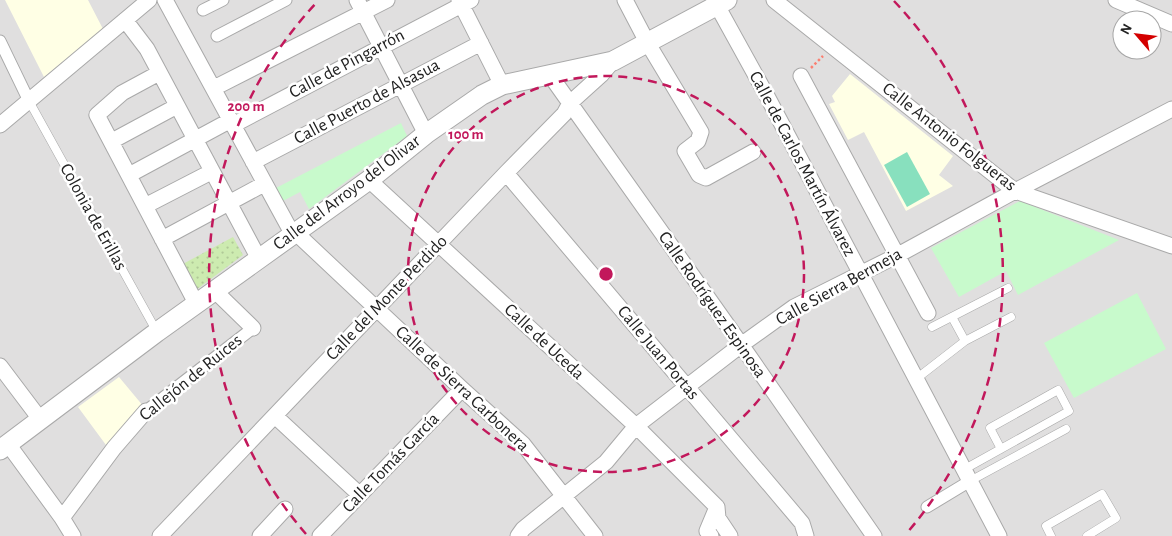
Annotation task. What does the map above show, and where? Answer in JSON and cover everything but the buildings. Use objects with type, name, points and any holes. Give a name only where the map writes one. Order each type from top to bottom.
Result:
[{"type":"street","points":[[0,125],[149,0]]},
{"type":"street","name":"Calle de Sierra Carbonera","points":[[165,0],[264,184],[295,234],[523,444],[595,536]]},
{"type":"street","points":[[204,10],[223,0]]},
{"type":"street","points":[[218,36],[286,0]]},
{"type":"street","points":[[214,88],[360,6],[387,0]]},
{"type":"street","points":[[625,0],[647,42],[701,132],[698,141],[685,151],[699,175],[706,178],[753,152]]},
{"type":"street","name":"Calle Antonio Folgueras","points":[[774,0],[1014,191],[1172,246]]},
{"type":"street","points":[[1116,0],[1172,24]]},
{"type":"street","points":[[463,2],[502,85]]},
{"type":"street","name":"Calle de Pingarrón","points":[[129,175],[463,2]]},
{"type":"street","name":"Calle del Arroyo del Olivar","points":[[4,447],[158,332],[369,180],[426,134],[482,96],[502,85],[613,61],[719,2]]},
{"type":"street","name":"Calle de Carlos Martín Álvarez","points":[[719,2],[859,274],[999,536]]},
{"type":"street","points":[[360,6],[426,134]]},
{"type":"street","points":[[125,20],[147,48],[211,172],[259,259]]},
{"type":"street","points":[[0,41],[29,101]]},
{"type":"street","name":"Calle Puerto de Alsasua","points":[[253,162],[481,43]]},
{"type":"street","name":"Calle del Monte Perdido","points":[[160,536],[564,114],[570,103],[601,75],[613,61]]},
{"type":"street","points":[[159,72],[122,93],[96,115],[112,141],[197,304]]},
{"type":"street","name":"Calle Rodríguez Espinosa","points":[[550,75],[742,345],[874,536]]},
{"type":"street","points":[[801,76],[898,255],[930,320]]},
{"type":"street","points":[[112,141],[177,106]]},
{"type":"street","name":"Calle Sierra Bermeja","points":[[518,536],[523,529],[606,462],[636,426],[794,308],[898,255],[1014,191],[1172,109]]},
{"type":"street","points":[[145,206],[211,172]]},
{"type":"street","name":"Calle Juan Portas","points":[[506,173],[802,523],[806,536]]},
{"type":"street","name":"Calle de Uceda","points":[[369,180],[636,426],[717,507],[718,518],[730,536]]},
{"type":"street","points":[[162,239],[264,184]]},
{"type":"street","name":"Callejón de Ruices","points":[[62,518],[114,448],[146,411],[252,328],[215,291]]},
{"type":"street","points":[[0,366],[40,419]]},
{"type":"street","name":"Calle Tomás García","points":[[320,536],[462,389]]},
{"type":"street","points":[[275,416],[360,495]]},
{"type":"street","points":[[4,447],[62,518],[73,536]]},
{"type":"street","points":[[927,507],[967,475]]},
{"type":"street","points":[[711,536],[707,531],[717,507]]},
{"type":"street","points":[[260,536],[285,509]]},
{"type":"lane","name":"Colonia de Erillas","points":[[29,101],[158,332]]},
{"type":"lane","points":[[930,320],[952,317],[1008,288]]},
{"type":"lane","points":[[952,317],[965,342]]},
{"type":"lane","points":[[916,379],[965,342],[1011,317]]},
{"type":"lane","points":[[967,475],[1001,449],[1070,411],[1058,390],[990,428],[1001,449]]},
{"type":"lane","points":[[967,475],[1066,429]]},
{"type":"lane","points":[[1052,536],[1046,526],[1102,494],[1116,518],[1087,536]]},
{"type":"path","points":[[801,76],[834,47]]},
{"type":"shaded area","points":[[0,0],[1172,0],[1172,536],[0,536]]},
{"type":"shaded area","points":[[5,0],[88,0],[103,29],[44,77]]},
{"type":"shaded area","points":[[850,74],[953,156],[939,175],[953,186],[906,211],[864,132],[848,140],[829,104],[835,102],[832,96]]},
{"type":"shaded area","points":[[119,377],[144,407],[106,445],[78,407]]},
{"type":"green space","points":[[401,123],[407,136],[309,209],[300,192],[283,201],[276,188]]},
{"type":"green space","points":[[907,152],[930,194],[907,207],[884,165]]},
{"type":"green space","points":[[1020,201],[1119,240],[1018,295],[1006,271],[959,297],[931,248]]},
{"type":"green space","points":[[233,237],[243,255],[196,290],[181,265]]},
{"type":"green space","points":[[1137,293],[1166,349],[1074,398],[1044,343]]}]
